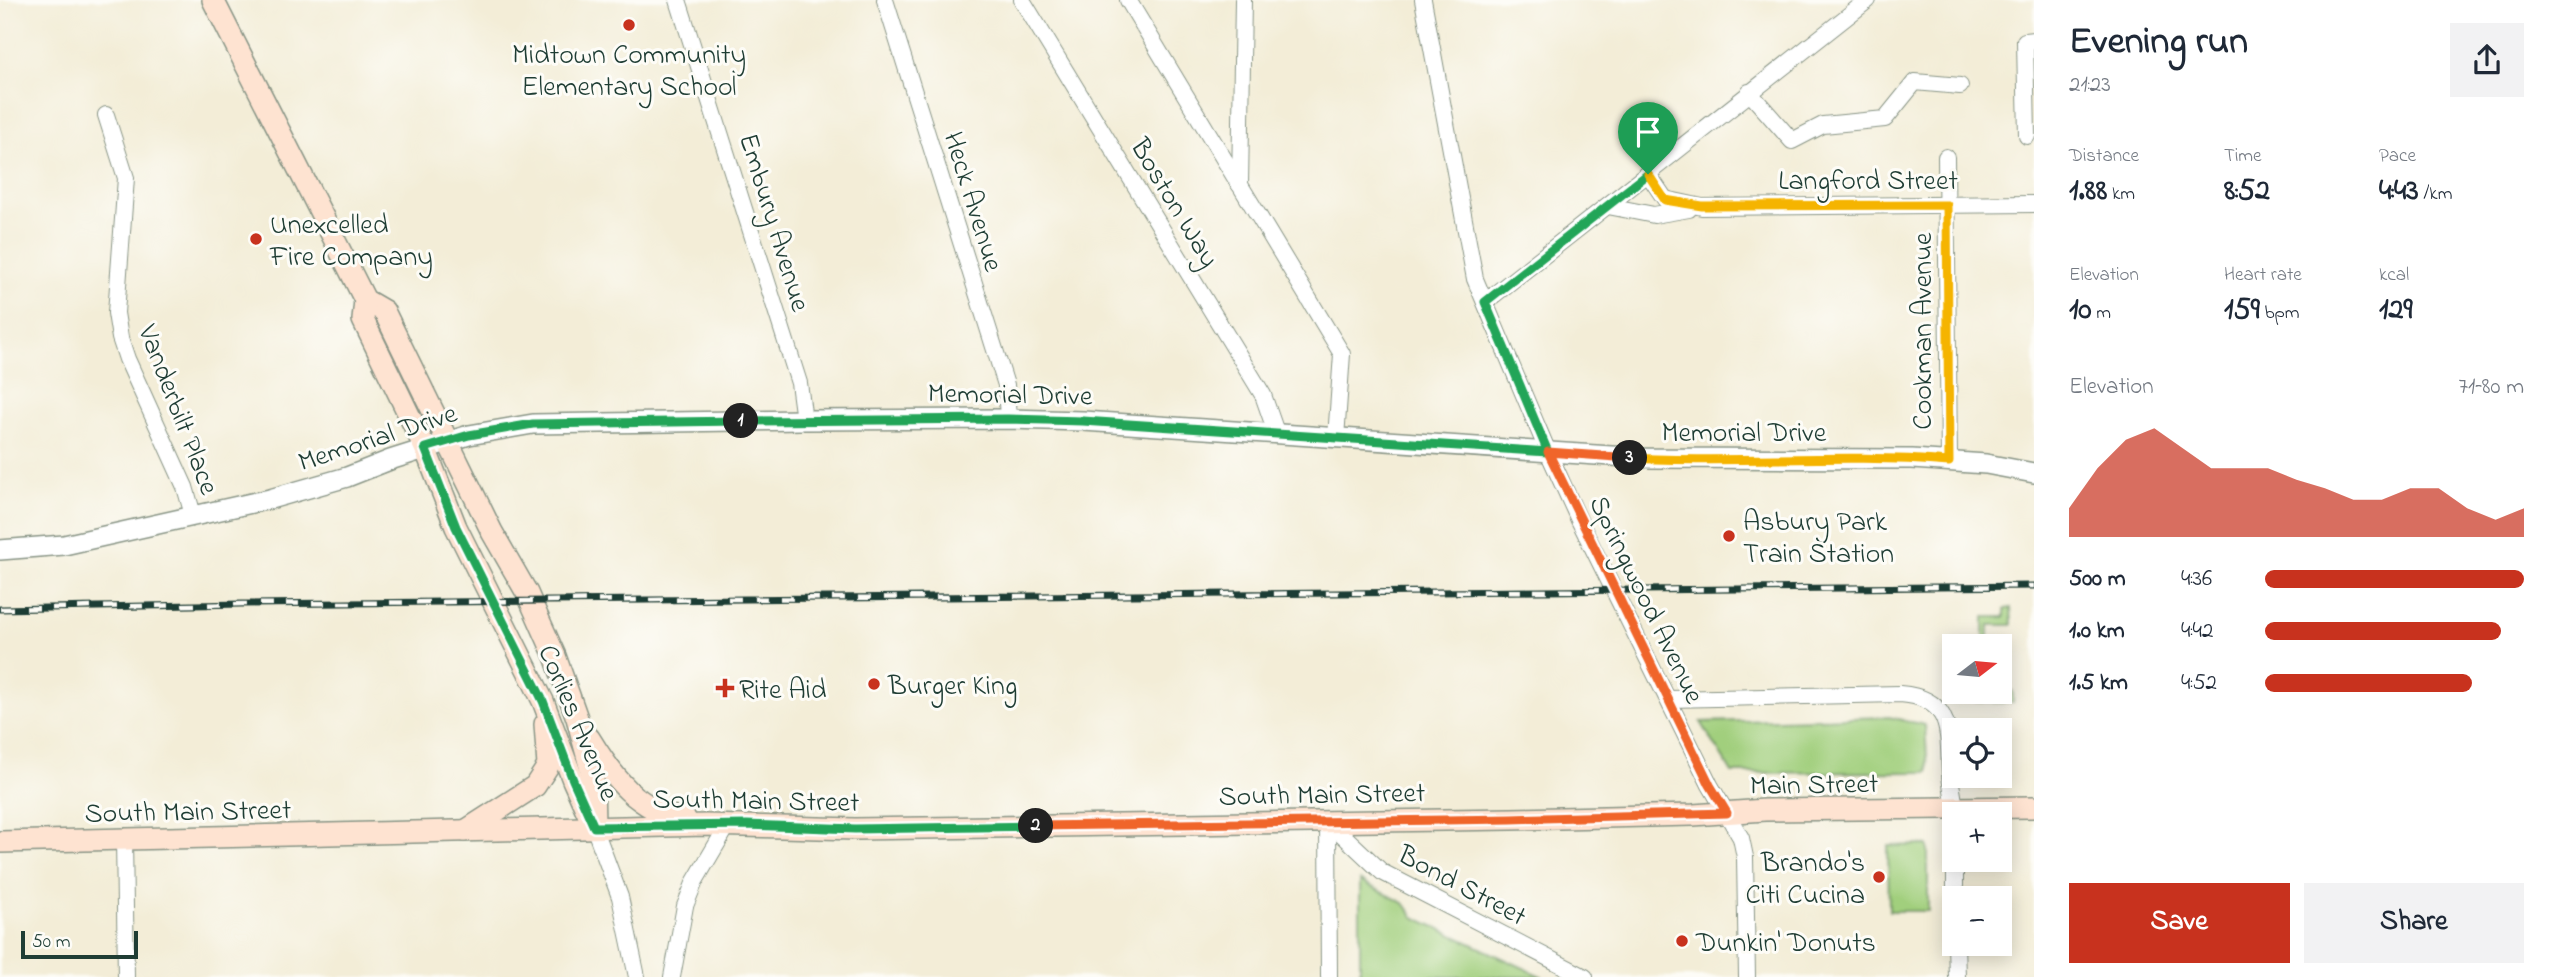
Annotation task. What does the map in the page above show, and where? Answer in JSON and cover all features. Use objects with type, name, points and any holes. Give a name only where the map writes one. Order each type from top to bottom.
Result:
[{"type":"main road","name":"Corlies Avenue","points":[[213,0],[365,300],[363,320],[425,448],[456,527],[543,701],[594,827]]},
{"type":"main road","name":"Corlies Avenue","points":[[365,300],[384,311],[492,532],[527,593],[555,656],[577,718],[593,777],[594,827]]},
{"type":"main road","points":[[463,832],[535,786],[548,766],[543,701]]},
{"type":"main road","points":[[577,718],[618,782],[634,797],[680,819],[706,825]]},
{"type":"main road","name":"Main Street","points":[[2012,808],[2034,807]]},
{"type":"main road","name":"Main Street","points":[[1511,819],[1765,810],[1942,811]]},
{"type":"main road","name":"South Main Street","points":[[0,842],[706,825],[855,829],[1511,819]]},
{"type":"street","name":"Embury Avenue","points":[[678,0],[799,383],[804,420]]},
{"type":"street","name":"Heck Avenue","points":[[885,0],[1006,385],[1008,419]]},
{"type":"street","name":"Boston Way","points":[[1022,0],[1264,395],[1277,435]]},
{"type":"street","points":[[1128,0],[1342,354],[1336,438]]},
{"type":"street","name":"Springwood Avenue","points":[[1423,0],[1475,279],[1548,452],[1710,785],[1741,838],[1745,857],[1747,977]]},
{"type":"street","points":[[1485,302],[1868,0]]},
{"type":"street","points":[[1240,185],[1244,6]]},
{"type":"street","points":[[2027,136],[2025,41],[2034,40]]},
{"type":"street","points":[[1749,92],[1792,141],[1823,125],[1885,119],[1915,82],[1960,86]]},
{"type":"street","name":"Vanderbilt Place","points":[[106,115],[126,178],[125,219],[116,290],[120,338],[185,487],[193,515]]},
{"type":"street","name":"Cookman Avenue","points":[[1946,157],[1949,462]]},
{"type":"street","name":"Langford Street","points":[[1648,174],[1665,200],[1702,206],[2034,204]]},
{"type":"street","name":"Langford Street","points":[[1608,206],[1654,215],[1702,206]]},
{"type":"street","name":"Memorial Drive","points":[[0,550],[64,545],[310,488],[469,435],[533,424],[804,420],[1083,421],[1694,460],[1912,459],[1986,464],[2034,473]]},
{"type":"street","points":[[1668,699],[1900,694],[1921,697],[1938,708],[1948,725],[1954,802]]},
{"type":"street","points":[[1328,821],[1329,977]]},
{"type":"street","name":"Bond Street","points":[[1328,821],[1382,872],[1585,977]]},
{"type":"street","points":[[672,977],[685,906],[695,881],[728,825]]},
{"type":"street","points":[[594,827],[620,897],[637,977]]},
{"type":"street","points":[[124,838],[125,977]]},
{"type":"street","points":[[1956,956],[1956,977]]},
{"type":"green space","points":[[2011,608],[2012,625],[1989,625],[1989,634],[1984,634],[1984,617],[2005,617],[2005,609]]},
{"type":"green space","points":[[1889,717],[1925,725],[1928,772],[1732,773],[1701,722]]},
{"type":"green space","points":[[1928,845],[1928,911],[1889,911],[1888,846]]},
{"type":"green space","points":[[1360,881],[1404,903],[1414,917],[1543,977],[1360,977]]},
{"type":"railway","points":[[0,609],[242,604],[2034,586]]},
{"type":"place","name":"Midtown Community Elementary School","points":[[629,25]]},
{"type":"place","name":"Unexcelled Fire Company","points":[[256,239]]},
{"type":"place","name":"Asbury Park Train Station","points":[[1729,536]]},
{"type":"place","name":"Burger King","points":[[874,684]]},
{"type":"place","name":"Rite Aid","points":[[725,688]]},
{"type":"place","name":"Brando's Citi Cucina","points":[[1879,877]]},
{"type":"place","name":"Dunkin' Donuts","points":[[1682,941]]},
{"type":"route","points":[[1648,174],[1485,302],[1548,452],[1083,421],[1008,419],[533,424],[469,435],[425,448],[456,527],[543,701],[594,827],[747,825],[855,829],[1727,813],[1710,785],[1609,582],[1548,452],[1694,460],[1912,459],[1949,462],[1947,205],[1702,206],[1665,200],[1648,174]]}]
